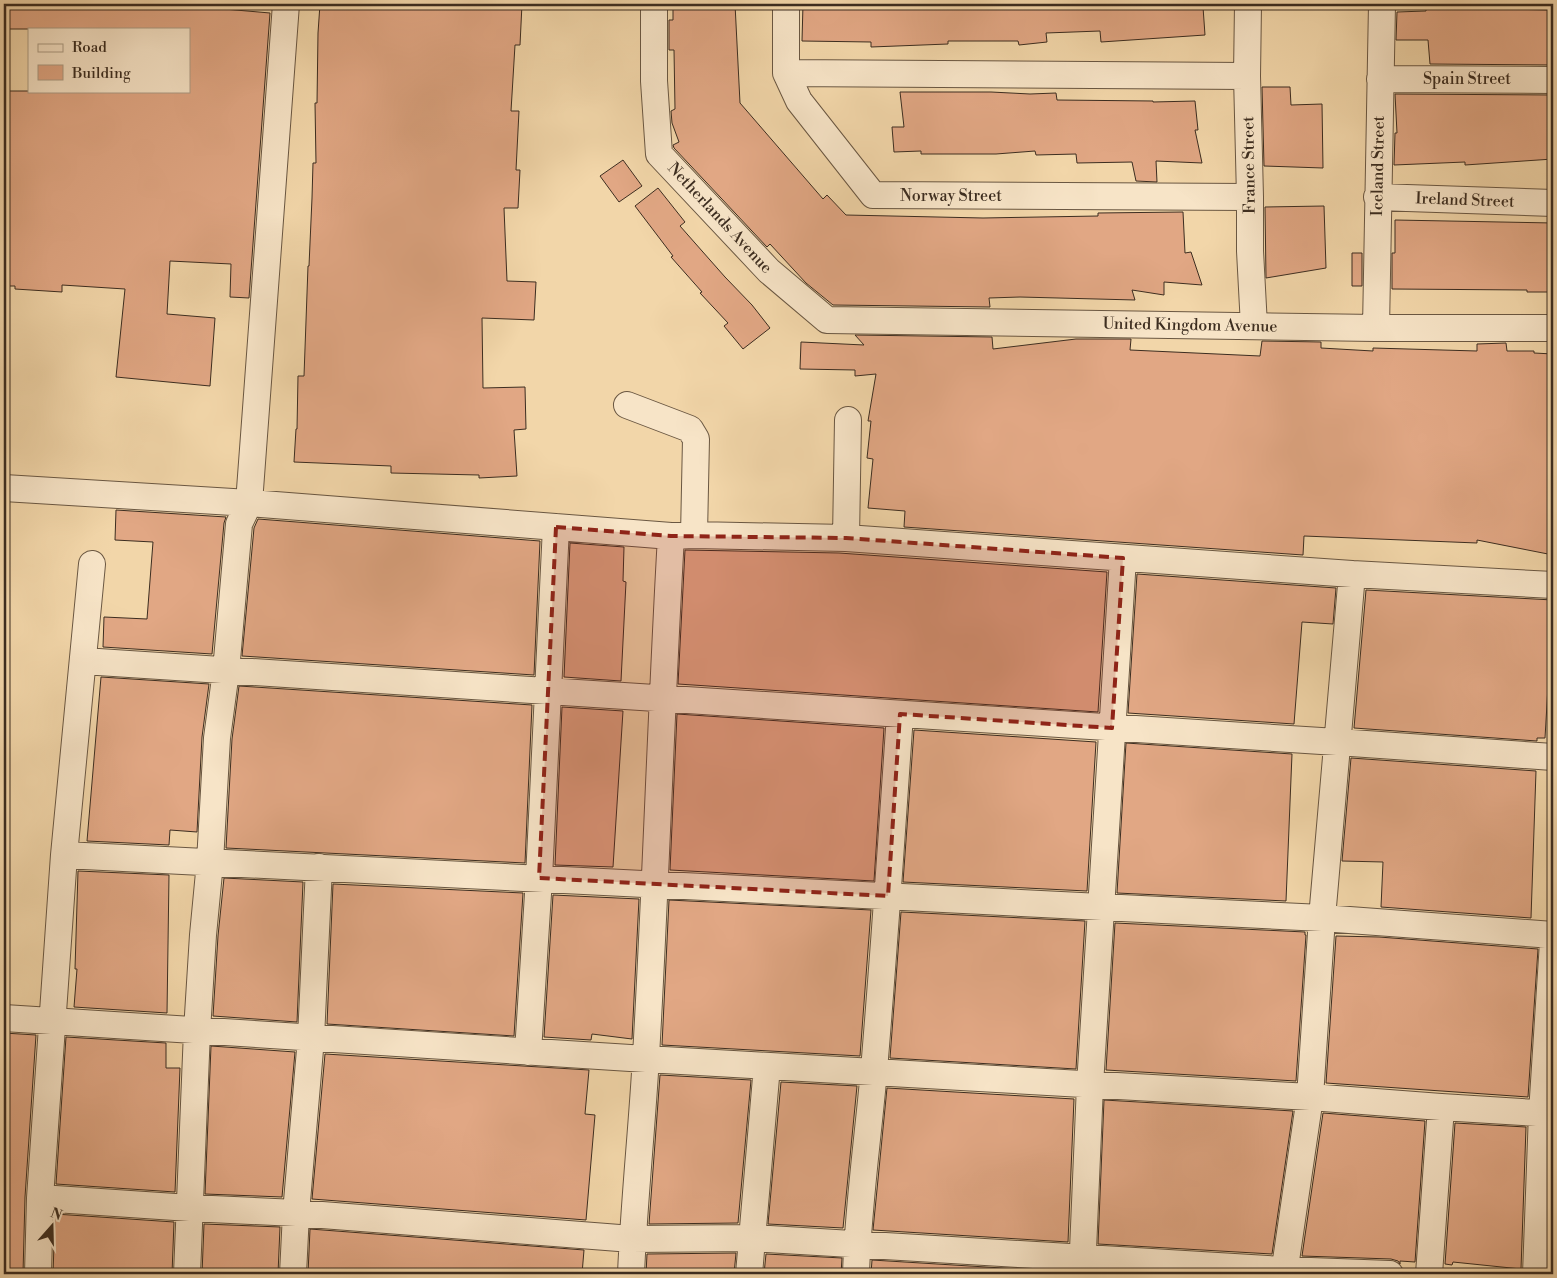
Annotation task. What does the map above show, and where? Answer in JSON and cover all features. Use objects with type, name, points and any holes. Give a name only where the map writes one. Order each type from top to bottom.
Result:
[{"type":"street","points":[[187,1274],[197,1031],[218,738],[239,524],[249,503],[286,4]]},
{"type":"street","name":"Netherlands Avenue","points":[[654,4],[654,81],[659,154],[769,271],[827,320]]},
{"type":"street","name":"Norway Street","points":[[786,4],[786,73],[799,101],[873,195],[1250,196]]},
{"type":"street","name":"France Street","points":[[1248,4],[1247,76],[1250,251],[1254,326]]},
{"type":"street","name":"Iceland Street","points":[[1376,328],[1382,4]]},
{"type":"street","points":[[786,73],[1247,76]]},
{"type":"street","name":"Spain Street","points":[[1380,79],[1553,80]]},
{"type":"street","name":"Ireland Street","points":[[1377,197],[1553,204]]},
{"type":"street","name":"United Kingdom Avenue","points":[[827,320],[1376,328],[1553,328]]},
{"type":"street","points":[[627,405],[690,429],[696,439],[662,699],[646,1059],[631,1274]]},
{"type":"street","points":[[846,538],[848,420]]},
{"type":"street","points":[[4,488],[249,503],[556,528],[682,536],[846,538],[1352,574],[1553,585]]},
{"type":"street","points":[[528,1052],[539,878],[556,528]]},
{"type":"street","points":[[1082,1266],[1090,1086],[1123,558]]},
{"type":"street","points":[[38,1274],[40,1198],[64,855],[92,564]]},
{"type":"street","points":[[1284,1272],[1310,1097],[1322,918],[1352,574]]},
{"type":"street","points":[[83,661],[1337,742],[1553,758]]},
{"type":"street","points":[[856,1274],[857,1244],[874,1073],[888,896],[900,714]]},
{"type":"street","points":[[64,855],[1322,918],[1553,935]]},
{"type":"street","points":[[293,1274],[296,1213],[311,1038],[319,867]]},
{"type":"street","points":[[1536,1274],[1548,1114],[1553,942]]},
{"type":"street","points":[[4,1018],[874,1073],[1310,1097],[1548,1114]]},
{"type":"street","points":[[750,1274],[766,1066]]},
{"type":"street","points":[[1429,1274],[1441,1107]]},
{"type":"street","points":[[40,1198],[296,1213],[632,1239],[752,1238],[857,1244],[1082,1266],[1390,1274]]},
{"type":"highlighted area","points":[[556,527],[671,536],[846,538],[1123,558],[1112,728],[900,714],[888,896],[539,878]]},
{"type":"building","points":[[4,4],[178,4],[270,13],[249,298],[230,297],[231,264],[170,261],[167,314],[215,318],[210,386],[116,377],[125,289],[62,285],[62,292],[15,289],[15,286],[4,286],[4,91],[190,92],[190,28],[4,29]]},
{"type":"building","points":[[320,4],[522,4],[520,45],[515,45],[511,111],[519,111],[516,170],[520,170],[518,208],[504,208],[507,281],[536,282],[534,320],[482,318],[483,388],[525,387],[526,429],[514,430],[517,476],[479,478],[479,475],[391,473],[391,466],[294,462],[298,376],[304,376],[313,163],[316,163],[315,103],[317,103]]},
{"type":"building","points":[[673,4],[735,4],[740,103],[823,199],[827,195],[846,215],[983,218],[1098,216],[1098,213],[1183,212],[1185,253],[1191,252],[1202,285],[1164,282],[1164,295],[1132,290],[1135,300],[1020,297],[989,298],[990,307],[833,305],[806,283],[770,244],[767,247],[674,148],[673,145],[679,142],[672,123],[671,111],[675,109],[674,50],[669,50],[669,20],[673,20]]},
{"type":"building","points":[[803,4],[887,4],[887,7],[913,7],[1008,4],[1008,8],[1043,4],[1043,7],[1094,6],[1094,8],[1130,5],[1131,9],[1203,7],[1205,35],[1101,42],[1100,31],[1046,33],[1047,42],[1019,45],[1018,41],[948,41],[948,44],[871,47],[871,42],[802,41]]},
{"type":"building","points":[[1426,5],[1502,5],[1502,9],[1553,10],[1553,65],[1430,64],[1428,40],[1396,40],[1397,12],[1426,11]]},
{"type":"building","points":[[1262,87],[1290,87],[1291,105],[1322,104],[1323,168],[1264,166]]},
{"type":"building","points":[[900,92],[1056,93],[1057,100],[1195,101],[1198,130],[1195,130],[1202,163],[1156,161],[1157,182],[1136,181],[1132,162],[1077,163],[1076,154],[1036,155],[1035,151],[996,154],[921,154],[921,151],[894,152],[892,127],[904,127]]},
{"type":"building","points":[[1395,94],[1553,95],[1553,159],[1465,165],[1465,162],[1394,165],[1395,133],[1397,133]]},
{"type":"building","points":[[623,160],[642,186],[619,202],[600,176]]},
{"type":"building","points":[[658,188],[685,222],[680,226],[752,305],[770,328],[743,349],[724,326],[728,323],[700,293],[702,292],[671,257],[673,256],[635,206]]},
{"type":"building","points":[[1324,206],[1326,268],[1266,278],[1265,207]]},
{"type":"building","points":[[1395,220],[1553,223],[1553,292],[1527,292],[1527,290],[1392,289],[1392,253],[1395,253]]},
{"type":"building","points":[[1352,253],[1362,253],[1362,286],[1352,286]]},
{"type":"building","points":[[855,335],[992,337],[993,349],[1076,339],[1131,339],[1130,350],[1260,356],[1262,341],[1321,342],[1321,348],[1373,351],[1373,348],[1477,351],[1477,344],[1506,343],[1507,351],[1534,351],[1534,353],[1553,354],[1553,468],[1550,518],[1553,518],[1553,555],[1477,540],[1477,543],[1304,536],[1303,555],[904,527],[905,511],[868,508],[873,459],[867,458],[871,421],[868,421],[876,374],[855,376],[855,370],[800,369],[801,342],[864,345]]},
{"type":"building","points":[[116,510],[226,517],[212,654],[103,647],[104,617],[147,619],[153,542],[115,540]]},
{"type":"building","points":[[258,519],[540,541],[534,675],[242,656],[254,528]]},
{"type":"building","points":[[570,543],[624,547],[623,581],[626,582],[621,681],[564,677]]},
{"type":"building","points":[[685,550],[839,553],[1107,572],[1098,712],[678,684]]},
{"type":"building","points":[[1137,574],[1336,588],[1333,624],[1302,622],[1294,724],[1128,713]]},
{"type":"building","points":[[1366,590],[1553,600],[1545,738],[1537,738],[1537,741],[1354,728]]},
{"type":"building","points":[[101,677],[209,684],[202,737],[197,832],[170,830],[169,845],[87,841]]},
{"type":"building","points":[[239,686],[532,705],[525,863],[226,848],[232,739]]},
{"type":"building","points":[[562,707],[623,711],[613,867],[555,865]]},
{"type":"building","points":[[677,714],[884,728],[874,881],[670,870]]},
{"type":"building","points":[[914,730],[1096,742],[1087,891],[903,882]]},
{"type":"building","points":[[1126,743],[1292,754],[1286,901],[1117,893]]},
{"type":"building","points":[[1351,758],[1536,771],[1531,918],[1381,907],[1383,862],[1342,861]]},
{"type":"building","points":[[78,871],[169,875],[167,1013],[74,1007],[77,969],[75,969]]},
{"type":"building","points":[[224,878],[303,882],[297,1022],[213,1016]]},
{"type":"building","points":[[333,884],[523,893],[514,1036],[327,1024]]},
{"type":"building","points":[[553,895],[639,899],[632,1039],[592,1034],[591,1040],[544,1037]]},
{"type":"building","points":[[669,900],[871,910],[860,1056],[662,1045]]},
{"type":"building","points":[[901,912],[1085,921],[1076,1069],[890,1058]]},
{"type":"building","points":[[1115,923],[1305,932],[1296,1081],[1106,1070]]},
{"type":"building","points":[[1336,936],[1379,937],[1538,949],[1528,1097],[1326,1083]]},
{"type":"building","points":[[4,1033],[36,1035],[25,1197],[23,1274],[4,1274]]},
{"type":"building","points":[[66,1037],[166,1043],[166,1068],[180,1068],[175,1192],[56,1184]]},
{"type":"building","points":[[211,1046],[295,1052],[282,1197],[205,1194]]},
{"type":"building","points":[[325,1054],[589,1070],[585,1114],[595,1115],[586,1220],[312,1199]]},
{"type":"building","points":[[660,1075],[751,1080],[738,1223],[649,1224]]},
{"type":"building","points":[[781,1082],[857,1086],[843,1228],[768,1224]]},
{"type":"building","points":[[887,1088],[1074,1099],[1068,1242],[873,1230]]},
{"type":"building","points":[[1104,1100],[1293,1111],[1272,1254],[1098,1244]]},
{"type":"building","points":[[1323,1113],[1425,1121],[1415,1262],[1400,1261],[1400,1264],[1398,1261],[1391,1259],[1302,1256]]},
{"type":"building","points":[[1455,1123],[1526,1127],[1521,1269],[1453,1262],[1452,1265],[1445,1264]]},
{"type":"building","points":[[55,1214],[174,1222],[172,1274],[53,1274]]},
{"type":"building","points":[[1553,1214],[1553,1272],[1551,1272]]},
{"type":"building","points":[[204,1224],[280,1227],[278,1274],[202,1274]]},
{"type":"building","points":[[310,1229],[584,1250],[582,1274],[308,1274]]},
{"type":"building","points":[[736,1253],[734,1274],[646,1274],[647,1254]]},
{"type":"building","points":[[766,1254],[842,1258],[841,1274],[764,1274]]},
{"type":"building","points":[[872,1260],[1067,1272],[1067,1274],[871,1274]]}]
